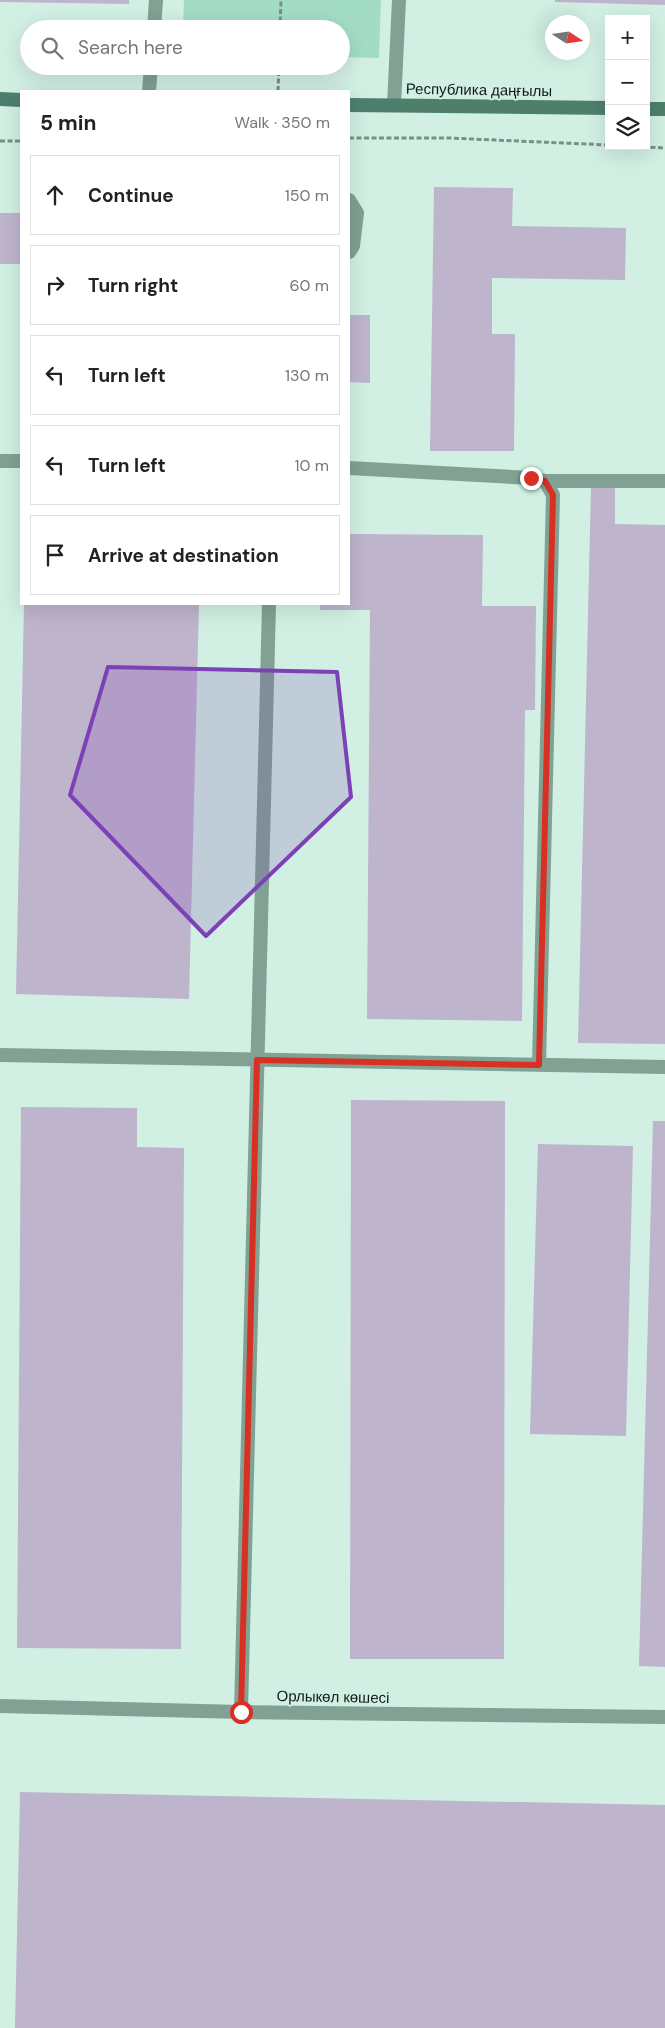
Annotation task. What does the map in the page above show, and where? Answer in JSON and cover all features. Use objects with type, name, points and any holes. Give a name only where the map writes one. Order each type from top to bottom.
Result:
[{"type":"main road","points":[[0,99],[20,100]]},
{"type":"main road","name":"Республика даңғылы","points":[[350,105],[605,108]]},
{"type":"main road","points":[[650,109],[665,109]]},
{"type":"street","points":[[155,20],[156,0]]},
{"type":"street","points":[[394,106],[399,0]]},
{"type":"street","points":[[149,90],[150,75]]},
{"type":"street","points":[[350,202],[357,213],[353,246],[350,250]]},
{"type":"street","points":[[0,461],[20,461]]},
{"type":"street","points":[[350,468],[531,478],[545,481],[665,482]]},
{"type":"street","points":[[539,1065],[553,495],[545,481]]},
{"type":"street","points":[[241,1712],[269,605]]},
{"type":"street","points":[[0,1055],[665,1067]]},
{"type":"street","name":"Орлыкөл көшесі","points":[[0,1706],[241,1712],[665,1717]]},
{"type":"path","points":[[280,20],[281,0]]},
{"type":"path","points":[[278,90],[279,75]]},
{"type":"path","points":[[350,138],[449,138],[605,145]]},
{"type":"path","points":[[0,141],[20,141]]},
{"type":"path","points":[[650,147],[665,148]]},
{"type":"highlighted area","points":[[108,667],[337,672],[351,797],[206,936],[70,795]]},
{"type":"green space","points":[[184,0],[381,0],[379,58],[350,57],[350,20],[183,20]]},
{"type":"building","points":[[0,0],[129,0],[129,4],[0,2]]},
{"type":"building","points":[[555,0],[665,0],[665,5],[555,2]]},
{"type":"building","points":[[434,187],[513,188],[512,226],[626,228],[625,280],[492,278],[492,334],[515,334],[514,451],[430,451]]},
{"type":"building","points":[[0,213],[20,213],[20,264],[0,264]]},
{"type":"building","points":[[350,315],[370,315],[370,383],[350,382]]},
{"type":"building","points":[[591,487],[615,488],[615,524],[665,525],[665,1044],[578,1043]]},
{"type":"building","points":[[350,534],[483,535],[482,606],[536,606],[535,710],[525,710],[522,1021],[367,1019],[370,610],[320,610],[320,605],[350,605]]},
{"type":"building","points":[[24,605],[199,605],[189,999],[16,994]]},
{"type":"building","points":[[351,1100],[505,1101],[504,1659],[350,1659]]},
{"type":"building","points":[[21,1107],[137,1108],[137,1147],[184,1148],[181,1649],[17,1648]]},
{"type":"building","points":[[653,1121],[665,1121],[665,1667],[639,1666]]},
{"type":"building","points":[[538,1144],[633,1146],[626,1436],[530,1434]]},
{"type":"building","points":[[20,1792],[665,1805],[665,2028],[15,2028]]},
{"type":"route","points":[[241,1712],[257,1060],[539,1065],[553,495],[545,481],[531,478]]}]
